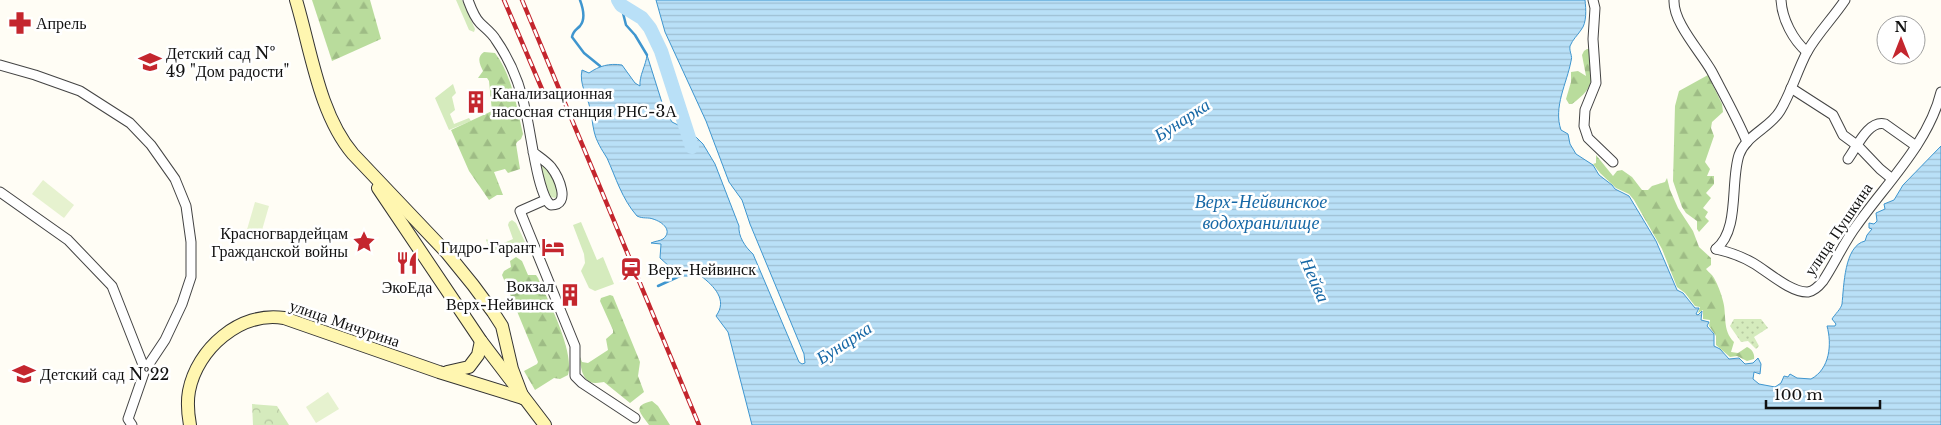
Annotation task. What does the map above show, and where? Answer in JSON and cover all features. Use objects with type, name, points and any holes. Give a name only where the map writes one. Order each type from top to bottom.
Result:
[{"type":"street","points":[[296,0],[330,118],[342,140],[404,214],[455,263],[484,299],[502,326],[512,369],[523,398]]},
{"type":"street","points":[[468,0],[474,16],[500,45],[516,76],[528,118],[533,152],[546,200],[551,205],[558,203],[562,197],[561,187],[551,166],[533,152]]},
{"type":"street","points":[[1593,0],[1595,8],[1593,39],[1596,82],[1585,110],[1584,126],[1588,138],[1613,162]]},
{"type":"street","points":[[1674,0],[1675,12],[1712,71],[1747,142],[1779,113],[1807,52],[1845,0]]},
{"type":"street","points":[[1780,0],[1791,31],[1797,42],[1807,52]]},
{"type":"street","points":[[0,65],[80,91],[130,123],[151,145],[175,179],[186,206],[191,242],[191,277],[178,314],[165,340],[145,370],[128,419],[132,425]]},
{"type":"street","points":[[1791,88],[1833,115],[1843,136],[1858,146],[1880,169],[1892,178]]},
{"type":"street","name":"улица Пушкина","points":[[1747,142],[1738,160],[1733,205],[1727,233],[1722,243],[1716,249],[1752,262],[1793,288],[1807,292],[1814,290],[1824,281],[1855,227],[1916,146],[1933,118],[1941,92]]},
{"type":"street","points":[[1848,159],[1872,126],[1880,123],[1886,124],[1916,146]]},
{"type":"street","points":[[0,192],[68,240],[112,286],[145,370]]},
{"type":"street","points":[[546,200],[520,212],[574,346],[576,376],[582,383],[635,418]]},
{"type":"street","points":[[404,214],[481,340],[545,425]]},
{"type":"street","name":"улица Мичурина","points":[[190,425],[189,392],[197,368],[213,344],[231,330],[255,319],[275,317],[284,318],[439,372],[523,398]]},
{"type":"street","points":[[439,372],[458,371],[469,367],[478,355],[481,340]]},
{"type":"street","points":[[480,384],[491,379],[501,368],[507,347]]},
{"type":"green space","points":[[312,0],[370,0],[381,39],[332,61]]},
{"type":"green space","points":[[456,0],[462,0],[475,29],[474,32],[469,30]]},
{"type":"green space","points":[[1587,49],[1591,49],[1591,80],[1586,92],[1572,104],[1569,104],[1566,99],[1571,82],[1571,72],[1578,71],[1586,76],[1582,55]]},
{"type":"green space","points":[[484,52],[495,53],[506,71],[523,134],[516,144],[520,169],[508,173],[505,169],[494,172],[503,195],[497,195],[489,200],[469,171],[451,130],[492,111],[489,81],[487,78],[478,78],[483,71],[479,59]]},
{"type":"green space","points":[[1708,75],[1722,104],[1723,112],[1712,122],[1711,128],[1714,136],[1705,162],[1710,169],[1707,176],[1714,176],[1714,184],[1706,193],[1711,198],[1703,208],[1708,212],[1705,217],[1709,221],[1699,232],[1697,221],[1686,213],[1682,207],[1673,181],[1675,106],[1679,91]]},
{"type":"green space","points":[[453,84],[456,93],[452,97],[455,110],[450,114],[454,124],[469,118],[471,121],[449,130],[435,98]]},
{"type":"green space","points":[[1596,155],[1613,176],[1617,171],[1622,170],[1632,177],[1642,190],[1648,190],[1652,186],[1665,182],[1667,178],[1678,208],[1693,231],[1699,247],[1711,258],[1711,265],[1706,269],[1713,277],[1721,295],[1726,327],[1734,342],[1731,352],[1738,353],[1747,347],[1753,352],[1754,359],[1747,361],[1737,356],[1730,357],[1716,345],[1716,336],[1709,326],[1710,320],[1703,319],[1703,310],[1698,313],[1700,307],[1695,306],[1685,293],[1677,287],[1662,249],[1634,200],[1629,194],[1616,188],[1600,173],[1593,164],[1596,163]]},
{"type":"green space","points":[[541,165],[553,177],[558,194],[556,198],[550,197],[547,193]]},
{"type":"green space","points":[[43,180],[74,205],[64,218],[32,194]]},
{"type":"green space","points":[[255,202],[269,206],[260,237],[246,233]]},
{"type":"green space","points":[[512,220],[516,223],[525,242],[503,252],[501,248],[491,252],[487,239],[493,248],[513,239],[508,225]]},
{"type":"green space","points":[[581,222],[597,260],[603,257],[614,284],[595,291],[589,288],[581,271],[585,263],[584,254],[573,225]]},
{"type":"green space","points":[[516,257],[522,261],[528,275],[536,275],[538,278],[554,312],[568,353],[568,375],[560,379],[554,378],[535,390],[524,371],[538,362],[502,275],[504,271],[511,267],[510,261]]},
{"type":"green space","points":[[613,296],[640,362],[638,376],[644,392],[630,403],[604,382],[592,383],[588,381],[583,374],[581,365],[580,357],[582,362],[588,363],[608,350],[606,339],[613,333],[613,330],[600,301],[601,298]]},
{"type":"green space","points":[[1734,319],[1761,319],[1768,328],[1754,337],[1759,346],[1756,349],[1748,341],[1741,342],[1730,326]]},
{"type":"green space","points":[[328,392],[339,409],[316,423],[306,407]]},
{"type":"green space","points":[[652,401],[658,406],[670,425],[649,425],[640,408],[642,405]]},
{"type":"green space","points":[[252,404],[277,406],[289,425],[253,425]]},
{"type":"water","name":"Верх-Нейвинское водохранилище","points":[[656,0],[1585,0],[1584,24],[1570,46],[1571,59],[1561,95],[1559,113],[1561,130],[1568,134],[1570,144],[1576,154],[1593,165],[1599,175],[1615,189],[1629,196],[1656,241],[1677,290],[1683,293],[1695,308],[1699,308],[1696,314],[1698,315],[1702,311],[1701,320],[1709,322],[1707,326],[1714,334],[1714,346],[1720,349],[1729,359],[1739,358],[1745,364],[1753,363],[1758,358],[1761,364],[1760,374],[1754,372],[1753,379],[1759,384],[1775,387],[1781,383],[1784,376],[1788,377],[1790,374],[1797,378],[1811,379],[1822,369],[1826,363],[1829,348],[1827,326],[1835,326],[1836,324],[1832,319],[1842,304],[1846,268],[1853,250],[1858,244],[1865,241],[1872,229],[1869,228],[1869,223],[1874,224],[1877,221],[1876,213],[1885,209],[1884,204],[1894,200],[1903,185],[1941,146],[1941,425],[752,425],[728,332],[716,316],[721,304],[718,294],[711,284],[701,276],[680,276],[660,258],[661,244],[651,243],[666,236],[666,227],[657,220],[637,216],[627,203],[596,138],[590,108],[582,85],[582,70],[589,73],[604,66],[617,64],[622,65],[635,83],[640,86],[647,55],[664,109],[672,122],[690,131],[703,144],[715,164],[739,226],[741,237],[753,254],[799,362],[805,363],[804,354],[750,224],[742,200],[729,182],[706,121],[665,32]]},
{"type":"waterway","points":[[580,0],[583,20],[572,37],[584,53],[600,66]]},
{"type":"waterway","name":"Бунарка","points":[[618,0],[621,5],[642,18],[650,28],[661,51],[692,147]]},
{"type":"waterway","points":[[621,5],[626,25],[635,35],[647,55]]},
{"type":"waterway","points":[[658,286],[682,275]]},
{"type":"railway","points":[[504,0],[544,94]]},
{"type":"railway","points":[[522,0],[699,425]]},
{"type":"place","name":"Апрель","points":[[20,23]]},
{"type":"place","name":"Детский сад № 49 \"Дом радости\"","points":[[150,62]]},
{"type":"place","name":"Канализационная насосная станция РНС-3А","points":[[476,102]]},
{"type":"place","name":"Красногвардейцам Гражданской войны","points":[[364,242]]},
{"type":"place","name":"Гидро-Гарант","points":[[553,247]]},
{"type":"place","name":"ЭкоЕда","points":[[407,263]]},
{"type":"place","name":"Верх-Нейвинск","points":[[631,269]]},
{"type":"place","name":"Вокзал Верх-Нейвинск","points":[[570,295]]},
{"type":"place","name":"Детский сад №22","points":[[24,374]]},
{"type":"water label","name":"Нейва","points":[[1315,280]]}]
